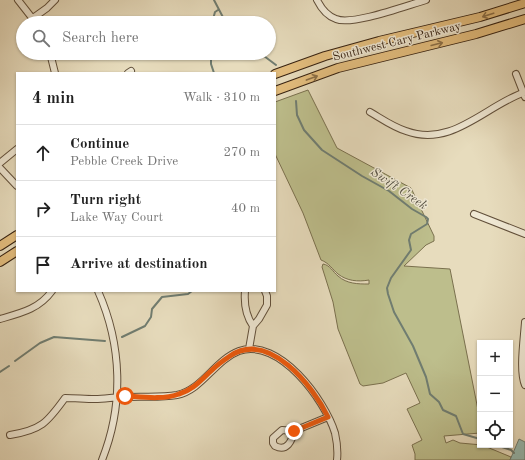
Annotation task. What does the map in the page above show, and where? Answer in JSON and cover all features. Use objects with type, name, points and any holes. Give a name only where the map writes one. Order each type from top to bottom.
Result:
[{"type":"main road","name":"Southwest Cary Parkway","points":[[276,74],[325,56],[379,41],[480,18],[525,3]]},
{"type":"main road","name":"Southwest Cary Parkway","points":[[276,91],[338,68],[476,34],[525,19]]},
{"type":"main road","points":[[0,246],[16,236]]},
{"type":"main road","points":[[0,262],[16,252]]},
{"type":"street","points":[[18,0],[31,16]]},
{"type":"street","points":[[38,16],[55,0]]},
{"type":"street","points":[[317,0],[326,13],[336,20],[344,21],[359,19],[426,0]]},
{"type":"street","points":[[52,60],[55,72]]},
{"type":"street","points":[[370,112],[405,131],[421,134],[440,134],[466,124],[489,110],[524,94],[516,74]]},
{"type":"street","points":[[0,163],[16,150]]},
{"type":"street","points":[[0,168],[16,185]]},
{"type":"street","points":[[474,214],[525,234]]},
{"type":"street","points":[[0,319],[31,310],[47,298],[51,292]]},
{"type":"street","points":[[98,292],[109,320],[115,346],[118,372],[117,398],[113,424],[102,460]]},
{"type":"street","points":[[245,292],[247,313],[253,326]]},
{"type":"street","points":[[249,349],[253,326],[267,306],[265,292]]},
{"type":"street","points":[[525,322],[522,371],[525,385]]},
{"type":"street","points":[[10,435],[28,432],[49,420],[65,398],[117,398],[125,396],[165,397],[180,394],[192,388],[211,370],[230,356],[238,351],[249,349],[270,354],[281,360],[297,373],[315,394],[328,417],[335,434],[338,450],[337,460]]},
{"type":"street","points":[[294,431],[328,417]]},
{"type":"green space","points":[[308,90],[337,148],[411,188],[434,236],[434,241],[426,245],[404,266],[450,269],[477,405],[477,433],[444,436],[446,443],[453,440],[460,443],[477,445],[477,448],[489,448],[511,457],[510,460],[415,460],[412,445],[422,440],[407,409],[420,403],[406,373],[383,383],[363,386],[360,384],[338,329],[333,302],[322,267],[323,264],[328,266],[341,279],[349,282],[369,284],[369,280],[349,280],[338,274],[328,264],[321,260],[303,213],[276,156],[276,102]]},
{"type":"water","points":[[519,439],[525,442],[525,460],[510,460]]},
{"type":"waterway","name":"Swift Creek","points":[[214,0],[222,16]]},
{"type":"waterway","points":[[214,16],[215,12],[218,10]]},
{"type":"waterway","points":[[211,60],[214,72]]},
{"type":"waterway","name":"Swift Creek","points":[[269,60],[276,65]]},
{"type":"waterway","name":"Swift Creek","points":[[296,101],[297,115],[304,130],[322,150],[362,176],[389,191],[412,209],[428,219],[427,224],[411,234],[409,240],[411,250],[391,278],[387,288],[388,294],[394,312],[413,346],[426,377],[430,394],[439,402],[443,410],[456,416],[463,434],[477,438]]},
{"type":"waterway","points":[[122,337],[145,326],[151,317],[152,309],[162,297],[188,294],[191,292]]},
{"type":"waterway","points":[[15,361],[40,343],[54,337],[105,341]]},
{"type":"waterway","points":[[0,372],[9,366]]},
{"type":"waterway","name":"Swift Creek","points":[[505,448],[514,453]]},
{"type":"route","points":[[125,396],[165,397],[180,394],[192,388],[211,370],[238,351],[249,349],[261,351],[281,360],[297,373],[315,394],[328,417],[294,431]]}]
